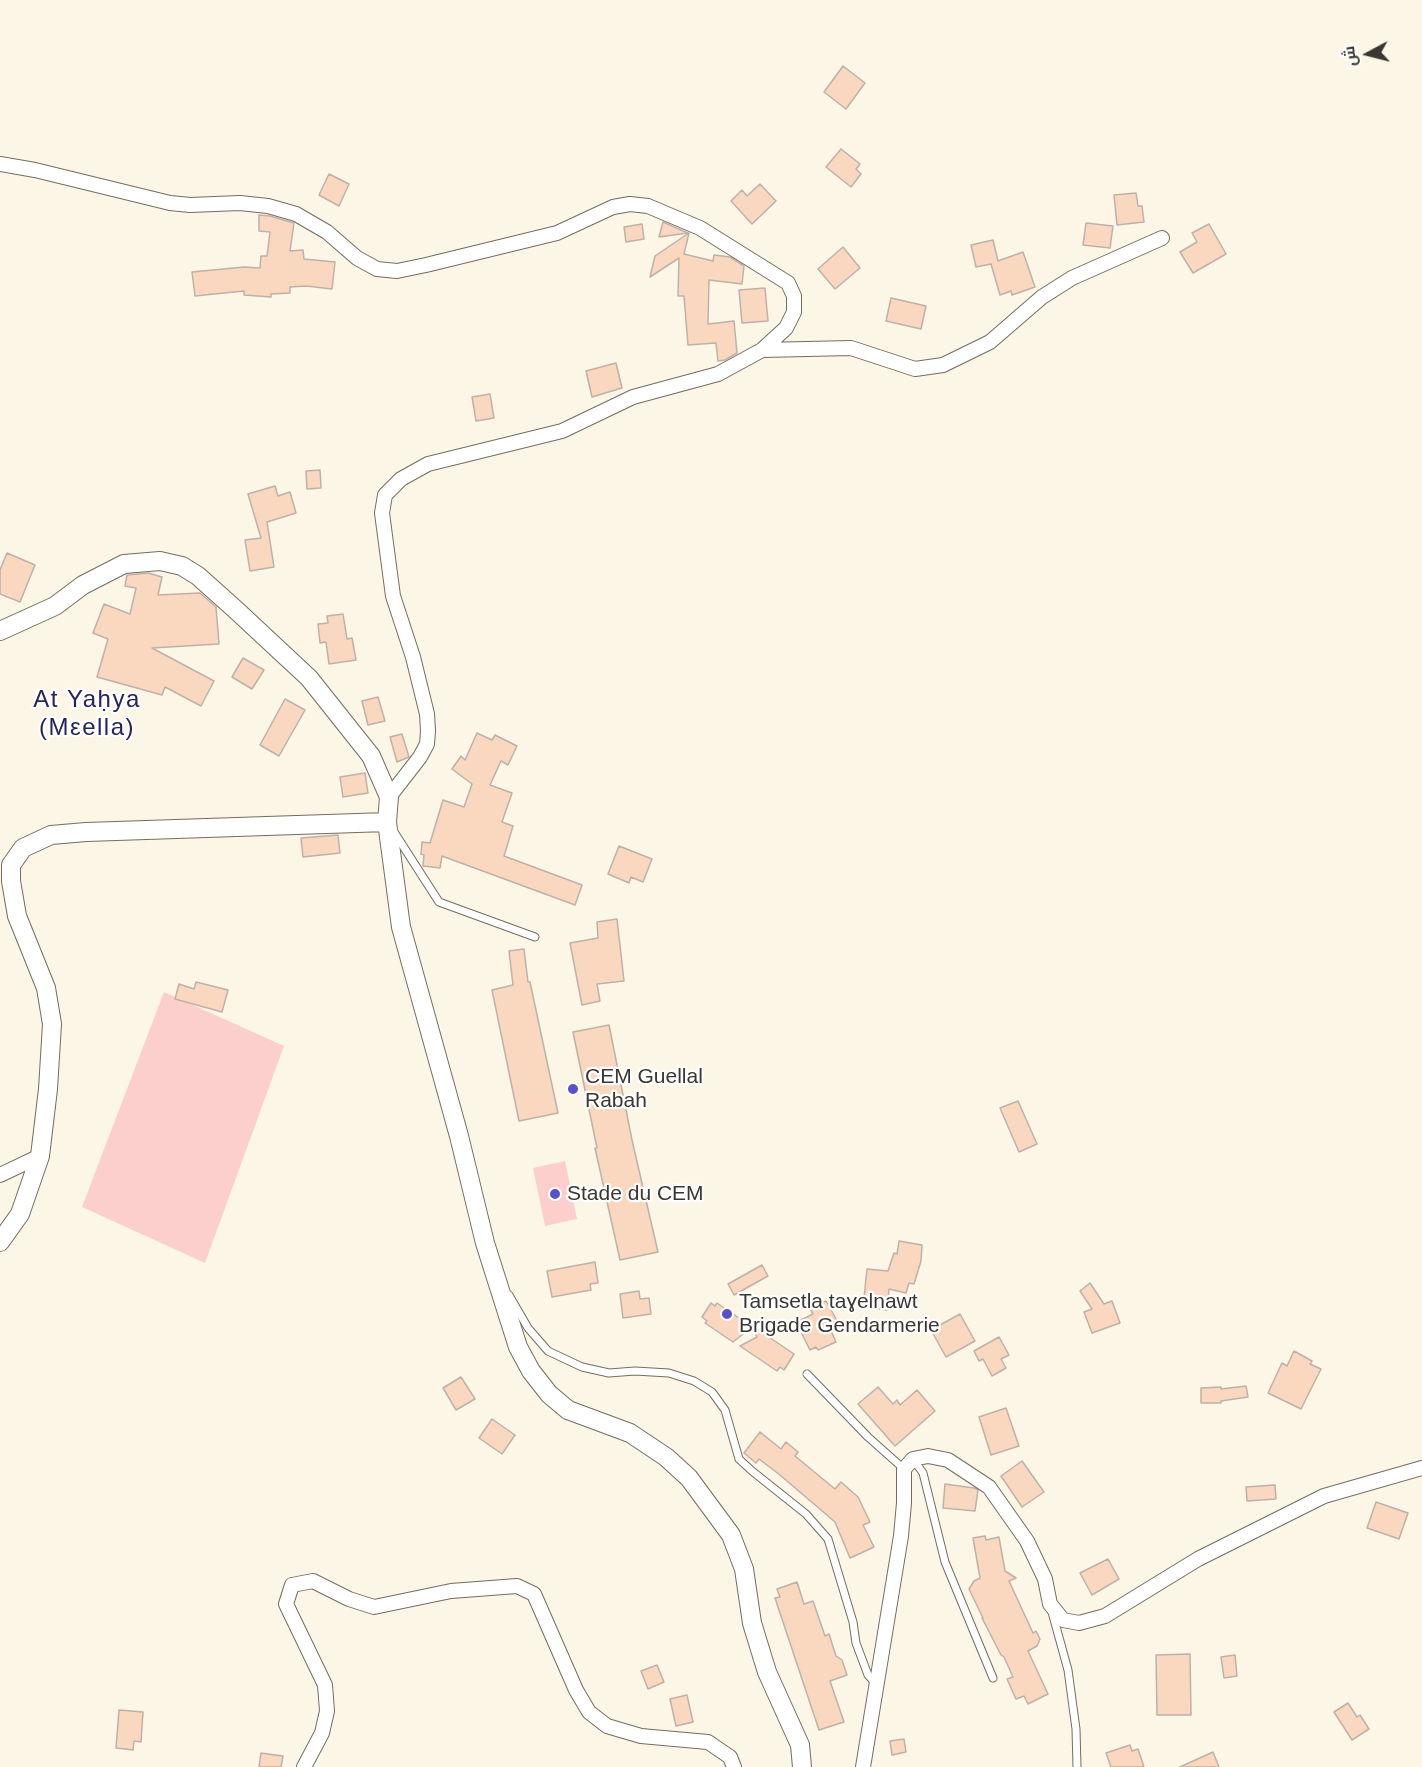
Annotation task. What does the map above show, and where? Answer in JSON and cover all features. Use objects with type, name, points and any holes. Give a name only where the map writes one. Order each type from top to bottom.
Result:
[{"type":"main road","points":[[0,631],[55,606],[83,585],[124,564],[160,561],[182,566],[198,576],[309,678],[371,756],[389,797],[387,822],[401,927],[490,1258],[518,1347],[531,1371],[549,1394],[567,1410],[630,1433],[666,1456],[689,1478],[731,1535],[744,1569],[752,1623],[761,1653],[767,1672],[800,1745],[802,1767]]},
{"type":"main road","points":[[0,1242],[20,1214],[40,1156],[48,1089],[52,1024],[46,988],[17,916],[11,881],[11,865],[23,848],[51,835],[86,832],[387,822]]},
{"type":"street","points":[[0,164],[36,170],[170,203],[268,206],[296,214],[327,232],[357,258],[377,268],[397,270],[557,233],[614,207],[630,204],[648,206],[700,228],[788,283],[794,296],[794,312],[786,327],[762,350],[718,374],[633,397],[562,430],[428,465],[401,478],[385,495],[382,513],[393,596],[413,657],[427,714],[428,731],[427,744],[420,757],[389,797]]},
{"type":"street","points":[[762,350],[851,348],[915,369],[943,365],[990,342],[1042,297],[1072,278],[1162,238]]},
{"type":"street","points":[[0,1175],[40,1156]]},
{"type":"street","points":[[863,1767],[901,1536],[909,1464],[928,1456],[948,1460],[989,1487],[1027,1541],[1045,1579],[1050,1604],[1064,1620],[1079,1623],[1105,1616],[1198,1559],[1324,1496],[1422,1468]]},
{"type":"street","points":[[304,1767],[322,1733],[327,1711],[325,1685],[286,1604],[292,1585],[313,1581],[349,1599],[374,1607],[451,1591],[517,1586],[534,1594],[576,1690],[589,1712],[607,1726],[642,1736],[708,1742],[730,1756],[734,1767]]},
{"type":"lane","points":[[387,822],[439,902],[535,937]]},
{"type":"lane","points":[[490,1258],[528,1328],[548,1351],[582,1367],[609,1373],[635,1371],[669,1373],[694,1381],[712,1392],[725,1410],[740,1459],[806,1514],[828,1539],[848,1600],[856,1643],[868,1675],[876,1685]]},
{"type":"lane","points":[[807,1374],[868,1437],[922,1473],[945,1562],[993,1678]]},
{"type":"lane","points":[[1050,1604],[1068,1670],[1076,1729],[1077,1767]]},
{"type":"shaded area","points":[[164,992],[284,1046],[205,1263],[82,1207]]},
{"type":"shaded area","name":"Stade du CEM","points":[[565,1161],[577,1219],[545,1226],[533,1168]]},
{"type":"building","points":[[843,66],[865,83],[846,109],[824,92]]},
{"type":"building","points":[[841,149],[860,164],[856,169],[861,174],[851,187],[826,167]]},
{"type":"building","points":[[329,174],[349,184],[339,206],[319,195]]},
{"type":"building","points":[[760,184],[776,201],[752,224],[731,201],[742,190],[747,196]]},
{"type":"building","points":[[1136,193],[1138,206],[1142,206],[1144,222],[1117,225],[1114,195]]},
{"type":"building","points":[[259,215],[294,223],[290,251],[303,250],[304,259],[335,262],[332,289],[290,287],[290,293],[271,294],[271,297],[244,295],[244,291],[195,296],[192,272],[244,267],[260,268],[261,256],[267,256],[270,232],[259,231]]},
{"type":"building","points":[[663,222],[688,233],[659,237]]},
{"type":"building","points":[[1086,223],[1113,226],[1110,248],[1083,245]]},
{"type":"building","points":[[642,224],[644,239],[626,242],[624,227]]},
{"type":"building","points":[[1209,224],[1226,254],[1193,273],[1180,252],[1197,242],[1192,233]]},
{"type":"building","points":[[689,233],[684,254],[713,261],[714,255],[730,257],[744,266],[742,284],[709,280],[708,324],[734,321],[737,353],[725,360],[718,361],[716,343],[688,345],[684,296],[678,296],[679,258],[650,277],[655,256]]},
{"type":"building","points":[[993,240],[998,261],[1023,252],[1035,287],[1012,295],[1011,291],[1000,295],[991,264],[976,267],[971,245]]},
{"type":"building","points":[[843,247],[860,268],[835,289],[818,269]]},
{"type":"building","points":[[765,288],[768,321],[742,323],[739,290]]},
{"type":"building","points":[[891,298],[926,306],[921,329],[886,321]]},
{"type":"building","points":[[616,363],[622,388],[592,397],[586,371]]},
{"type":"building","points":[[490,394],[494,418],[476,421],[472,397]]},
{"type":"building","points":[[320,470],[321,488],[307,489],[306,471]]},
{"type":"building","points":[[275,486],[278,496],[290,492],[296,513],[267,522],[274,567],[250,571],[245,540],[261,538],[248,494]]},
{"type":"building","points":[[7,553],[35,565],[20,602],[0,594],[0,570]]},
{"type":"building","points":[[148,573],[162,577],[158,595],[200,593],[216,607],[219,644],[152,648],[214,681],[201,706],[165,687],[162,695],[97,677],[108,639],[93,633],[104,604],[130,614],[136,588],[125,586],[127,575]]},
{"type":"building","points":[[343,614],[347,639],[352,638],[356,660],[329,664],[326,642],[320,643],[318,624],[328,623],[327,616]]},
{"type":"building","points":[[243,658],[264,670],[252,689],[232,677]]},
{"type":"building","points":[[378,697],[385,721],[368,725],[362,701]]},
{"type":"building","points":[[285,699],[305,710],[279,756],[260,745]]},
{"type":"building","points":[[477,733],[492,740],[495,735],[517,746],[508,765],[501,761],[490,785],[512,793],[502,822],[513,826],[504,856],[582,885],[575,905],[442,856],[440,868],[423,866],[422,842],[430,843],[443,800],[464,807],[472,784],[452,769],[461,756],[465,760]]},
{"type":"building","points":[[402,734],[409,757],[397,762],[390,737]]},
{"type":"building","points":[[365,773],[368,793],[343,797],[340,777]]},
{"type":"building","points":[[338,835],[340,853],[303,857],[301,838]]},
{"type":"building","points":[[619,846],[652,859],[643,882],[631,877],[629,883],[608,874]]},
{"type":"building","points":[[617,919],[624,981],[597,984],[600,1001],[582,1005],[570,943],[598,938],[597,922]]},
{"type":"building","points":[[524,949],[528,982],[530,982],[558,1113],[519,1121],[492,990],[513,985],[509,951]]},
{"type":"building","points":[[196,982],[228,990],[222,1012],[175,999],[179,984],[194,989]]},
{"type":"building","points":[[609,1025],[658,1252],[620,1260],[595,1148],[597,1148],[573,1032]]},
{"type":"building","points":[[1018,1101],[1037,1144],[1019,1152],[1000,1108]]},
{"type":"building","points":[[899,1241],[922,1245],[921,1261],[914,1284],[909,1283],[906,1293],[889,1289],[887,1310],[863,1307],[867,1269],[888,1271],[894,1253],[897,1254]]},
{"type":"building","points":[[595,1262],[598,1283],[590,1284],[591,1290],[552,1297],[547,1271]]},
{"type":"building","points":[[762,1265],[768,1276],[734,1295],[728,1284]]},
{"type":"building","points":[[1090,1283],[1104,1304],[1112,1301],[1120,1323],[1092,1333],[1084,1312],[1092,1309],[1080,1291]]},
{"type":"building","points":[[639,1291],[640,1299],[649,1298],[651,1314],[623,1318],[620,1294]]},
{"type":"building","points":[[826,1301],[840,1326],[831,1331],[836,1342],[818,1350],[816,1347],[810,1350],[801,1332],[804,1331],[799,1321],[813,1314],[810,1309]]},
{"type":"building","points":[[711,1303],[715,1306],[717,1303],[752,1327],[733,1342],[705,1323],[707,1321],[702,1317]]},
{"type":"building","points":[[960,1314],[975,1341],[946,1357],[931,1330]]},
{"type":"building","points":[[751,1325],[794,1354],[784,1370],[780,1367],[777,1371],[740,1346],[757,1337]]},
{"type":"building","points":[[999,1337],[1009,1355],[1001,1359],[1006,1368],[992,1376],[983,1359],[979,1361],[974,1351]]},
{"type":"building","points":[[1294,1351],[1312,1361],[1310,1364],[1321,1369],[1301,1409],[1268,1393],[1282,1363],[1287,1366]]},
{"type":"building","points":[[461,1377],[475,1399],[456,1410],[443,1388]]},
{"type":"building","points":[[1246,1386],[1248,1397],[1221,1401],[1221,1403],[1201,1403],[1201,1388],[1221,1387],[1221,1389]]},
{"type":"building","points":[[878,1387],[893,1404],[897,1400],[900,1405],[917,1390],[935,1411],[895,1446],[858,1404]]},
{"type":"building","points":[[1006,1408],[1019,1446],[991,1455],[979,1417]]},
{"type":"building","points":[[492,1419],[515,1435],[502,1454],[479,1438]]},
{"type":"building","points":[[760,1432],[781,1449],[786,1442],[798,1452],[795,1456],[835,1489],[841,1482],[858,1497],[870,1522],[863,1525],[874,1547],[850,1558],[835,1522],[759,1459],[756,1463],[744,1453]]},
{"type":"building","points":[[1022,1461],[1044,1492],[1022,1507],[1001,1476]]},
{"type":"building","points":[[945,1484],[978,1490],[975,1511],[943,1508]]},
{"type":"building","points":[[1275,1485],[1276,1499],[1247,1501],[1246,1487]]},
{"type":"building","points":[[1376,1502],[1408,1513],[1399,1539],[1367,1528]]},
{"type":"building","points":[[985,1536],[986,1540],[999,1537],[1005,1571],[1016,1578],[1009,1581],[1033,1633],[1036,1631],[1040,1639],[1037,1646],[1028,1651],[1048,1694],[1028,1704],[1024,1696],[1016,1699],[1007,1679],[1013,1677],[969,1589],[974,1581],[980,1578],[973,1538]]},
{"type":"building","points":[[1108,1559],[1119,1579],[1092,1595],[1080,1573]]},
{"type":"building","points":[[797,1582],[804,1604],[813,1601],[825,1636],[829,1634],[836,1656],[842,1660],[847,1675],[830,1681],[844,1722],[819,1730],[775,1598],[780,1597],[777,1589]]},
{"type":"building","points":[[1190,1654],[1191,1715],[1157,1715],[1156,1655]]},
{"type":"building","points":[[1235,1655],[1237,1676],[1224,1678],[1221,1657]]},
{"type":"building","points":[[657,1665],[664,1682],[648,1689],[641,1671]]},
{"type":"building","points":[[687,1695],[693,1722],[676,1726],[670,1699]]},
{"type":"building","points":[[1348,1703],[1369,1729],[1352,1740],[1334,1712]]},
{"type":"building","points":[[119,1710],[143,1712],[141,1742],[134,1741],[133,1750],[116,1748]]},
{"type":"building","points":[[904,1739],[906,1752],[892,1755],[890,1741]]},
{"type":"building","points":[[1130,1745],[1132,1751],[1138,1749],[1144,1767],[1111,1767],[1106,1753]]},
{"type":"building","points":[[1213,1752],[1219,1767],[1180,1767]]},
{"type":"building","points":[[261,1753],[283,1756],[281,1767],[259,1767]]},
{"type":"place","name":"CEM Guellal Rabah","points":[[573,1089]]},
{"type":"place","name":"Stade du CEM","points":[[555,1194]]},
{"type":"place","name":"Tamsetla taɣelnawt Brigade Gendarmerie","points":[[727,1314]]},
{"type":"district","name":"At Yaḥya (Mεella)","points":[[87,714]]}]
